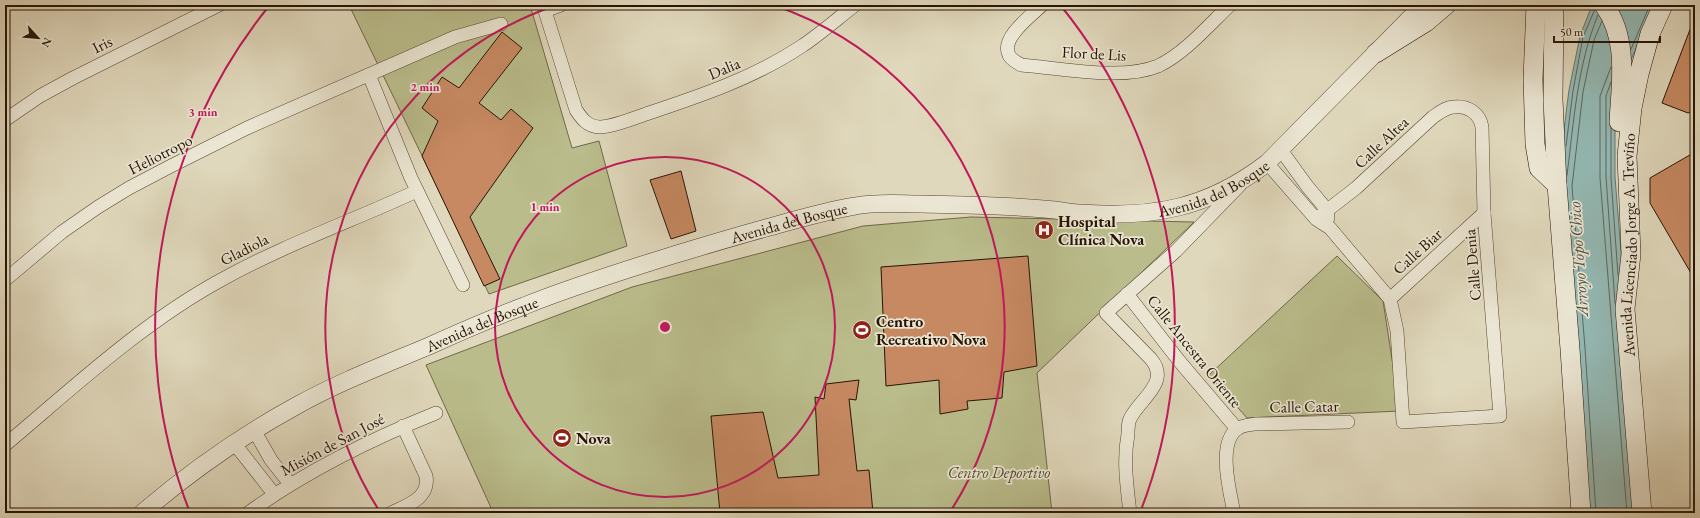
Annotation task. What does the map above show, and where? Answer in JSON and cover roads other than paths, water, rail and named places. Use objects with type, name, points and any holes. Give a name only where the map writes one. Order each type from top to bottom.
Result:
[{"type":"main road","points":[[1376,53],[1426,22],[1446,5]]},
{"type":"main road","points":[[1536,5],[1533,79],[1535,144],[1539,168],[1557,185]]},
{"type":"main road","points":[[1554,5],[1553,98],[1557,185],[1581,513]]},
{"type":"main road","points":[[1604,5],[1614,25],[1621,49],[1622,74],[1615,177],[1619,255],[1625,309]]},
{"type":"main road","name":"Avenida Licenciado Jorge A. Treviño","points":[[1642,513],[1625,309],[1631,254],[1627,156],[1632,108],[1638,74],[1650,34],[1663,5]]},
{"type":"street","name":"Iris","points":[[5,120],[40,96],[73,78],[219,5]]},
{"type":"street","name":"Dalia","points":[[561,5],[545,11],[576,110],[582,120],[590,125],[601,127],[711,92],[755,73],[803,46],[855,5]]},
{"type":"street","name":"Flor de Lis","points":[[1042,5],[1018,27],[1010,38],[1008,55],[1012,60],[1021,65],[1118,74],[1138,71],[1158,65],[1180,52],[1230,5]]},
{"type":"street","name":"Avenida del Bosque","points":[[142,513],[193,472],[234,443],[298,405],[336,386],[523,306],[620,271],[692,249],[804,218],[857,206],[891,204],[1016,207],[1076,213],[1130,214],[1169,210],[1189,206],[1213,196],[1245,179],[1267,163],[1423,5]]},
{"type":"street","name":"Heliotropo","points":[[5,280],[62,232],[129,188],[247,128],[455,37],[501,24]]},
{"type":"street","points":[[368,75],[417,191],[463,285]]},
{"type":"street","name":"Calle Altea","points":[[1316,219],[1356,188],[1443,110],[1454,106],[1465,108],[1475,113]]},
{"type":"street","name":"Calle Denia","points":[[1390,299],[1397,331],[1403,422],[1500,416],[1484,213],[1482,127],[1481,119],[1475,113]]},
{"type":"street","points":[[1281,150],[1307,186],[1327,210],[1330,228]]},
{"type":"street","points":[[1267,163],[1316,219],[1330,228],[1390,299]]},
{"type":"street","points":[[1130,513],[1125,471],[1125,451],[1130,419],[1156,385],[1158,372],[1156,365],[1151,359],[1106,313],[1188,241],[1245,179]]},
{"type":"street","name":"Gladiola","points":[[5,445],[125,344],[171,311],[220,280],[281,249],[417,191]]},
{"type":"street","name":"Calle Biar","points":[[1390,299],[1484,213]]},
{"type":"street","name":"Calle Ancestra Oriente","points":[[1127,294],[1180,362],[1237,429]]},
{"type":"street","name":"Misión de San José","points":[[248,513],[274,494],[327,463],[403,426],[436,413]]},
{"type":"street","name":"Calle Catar","points":[[1237,429],[1246,425],[1256,424],[1348,422]]},
{"type":"street","points":[[392,513],[421,497],[426,491],[428,484],[426,476],[403,426]]},
{"type":"street","points":[[1234,513],[1226,459],[1230,439],[1237,429]]},
{"type":"street","points":[[254,430],[271,460],[290,484]]},
{"type":"street","points":[[234,443],[274,494]]},
{"type":"water","name":"Arroyo Topo Chico","points":[[1592,5],[1655,5],[1615,96],[1615,177],[1642,513],[1581,513],[1557,185],[1569,90],[1580,36]]},
{"type":"place","name":"Hospital Clínica Nova","points":[[1044,230]]},
{"type":"place","name":"Centro Recreativo Nova","points":[[862,330]]},
{"type":"place","name":"Nova","points":[[562,438]]},
{"type":"park label","name":"Centro Deportivo","points":[[999,472]]}]
